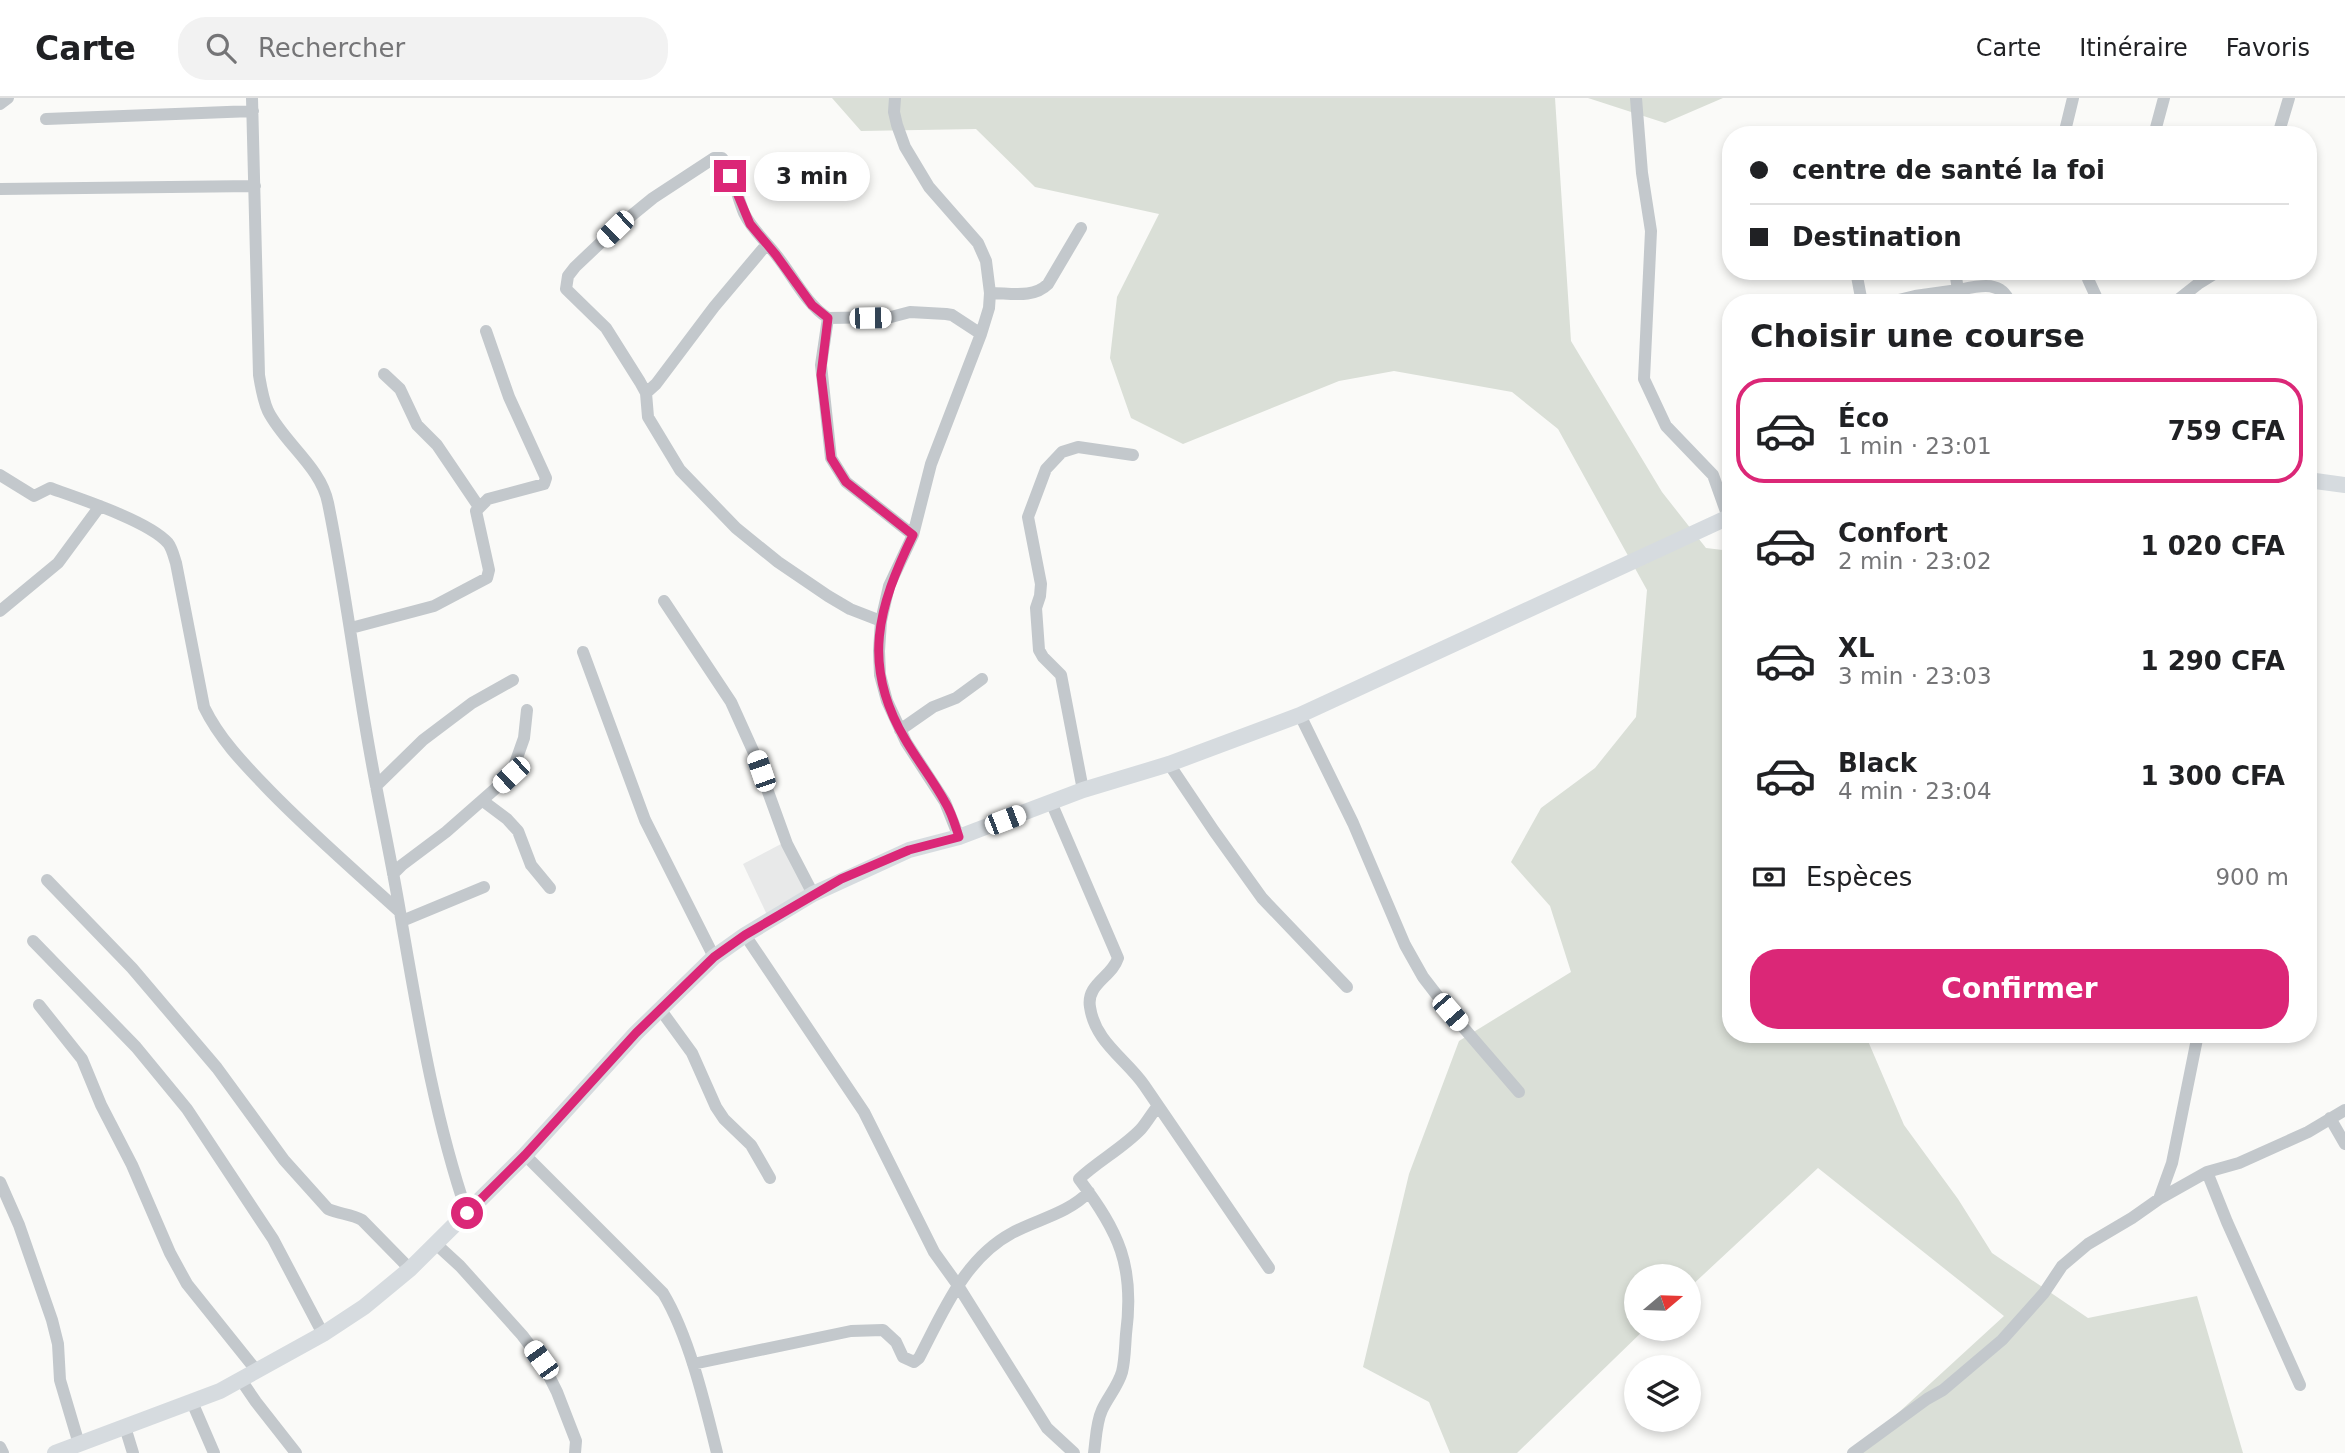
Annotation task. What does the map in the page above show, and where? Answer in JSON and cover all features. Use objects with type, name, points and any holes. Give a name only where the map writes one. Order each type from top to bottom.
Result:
[{"type":"main road","points":[[2317,481],[2345,485]]},
{"type":"main road","points":[[55,1453],[192,1402],[241,1380],[323,1334],[364,1307],[410,1269],[525,1155],[660,1009],[714,957],[813,894],[909,850],[959,837],[1083,790],[1169,764],[1300,715],[1722,520]]},
{"type":"street","points":[[0,104],[8,98]]},
{"type":"street","points":[[46,119],[253,103],[261,98]]},
{"type":"street","points":[[895,98],[894,113],[905,147],[929,187],[978,243],[986,261],[990,293],[981,334],[930,464],[913,535],[889,586],[881,621],[880,675],[887,701],[900,730],[945,802],[959,837]]},
{"type":"street","points":[[1636,98],[1642,173],[1651,231],[1644,379],[1666,426],[1713,475],[1722,499]]},
{"type":"street","points":[[2066,126],[2073,98]]},
{"type":"street","points":[[2156,126],[2164,98]]},
{"type":"street","points":[[2281,126],[2290,98]]},
{"type":"street","points":[[253,103],[259,375],[262,393],[268,410],[316,475],[328,499],[415,1006],[444,1136],[467,1213]]},
{"type":"street","points":[[881,621],[850,609],[820,591],[736,527],[674,463],[648,416],[646,393],[606,328],[565,289],[568,276],[637,210],[718,157],[726,163],[734,190],[750,224],[812,305],[828,318],[891,317],[910,312],[946,314],[952,315],[981,334]]},
{"type":"street","points":[[0,189],[255,186]]},
{"type":"street","points":[[990,293],[1040,292],[1048,284],[1081,228]]},
{"type":"street","points":[[646,393],[767,244]]},
{"type":"street","points":[[1956,280],[1958,290]]},
{"type":"street","points":[[2185,294],[2205,280]]},
{"type":"street","points":[[1929,294],[1990,285],[2001,288],[2005,294]]},
{"type":"street","points":[[828,318],[821,375],[831,458],[846,482],[913,535]]},
{"type":"street","points":[[351,628],[434,606],[487,578],[489,570],[475,511],[488,499],[542,486],[546,481],[509,397],[486,331]]},
{"type":"street","points":[[384,374],[400,389],[417,425],[437,445],[480,507]]},
{"type":"street","points":[[1083,790],[1061,675],[1042,657],[1039,650],[1036,608],[1041,584],[1028,517],[1046,469],[1062,452],[1078,447],[1133,456]]},
{"type":"street","points":[[0,476],[34,496],[50,488],[100,506],[151,530],[168,544],[176,563],[204,707],[227,745],[295,816],[401,916]]},
{"type":"street","points":[[0,611],[58,563],[100,506]]},
{"type":"street","points":[[664,601],[731,702],[754,753],[787,844],[813,894]]},
{"type":"street","points":[[583,652],[645,820],[714,957]]},
{"type":"street","points":[[900,730],[933,707],[956,698],[982,679]]},
{"type":"street","points":[[376,786],[423,740],[472,703],[513,680]]},
{"type":"street","points":[[393,874],[483,802],[511,775],[526,732],[527,710]]},
{"type":"street","points":[[1300,715],[1353,823],[1405,945],[1423,977],[1519,1092]]},
{"type":"street","points":[[1169,764],[1262,898],[1347,987]]},
{"type":"street","points":[[483,802],[501,814],[517,831],[531,865],[550,888]]},
{"type":"street","points":[[1051,802],[1118,958],[1116,965],[1090,996],[1089,1006],[1094,1023],[1105,1043],[1142,1082],[1269,1268]]},
{"type":"street","points":[[47,880],[132,968],[217,1068],[284,1160],[328,1209],[362,1220],[410,1269]]},
{"type":"street","points":[[401,916],[484,887]]},
{"type":"street","points":[[745,935],[864,1112],[934,1252],[1047,1428],[1074,1453]]},
{"type":"street","points":[[33,941],[136,1047],[187,1109],[273,1239],[323,1334]]},
{"type":"street","points":[[39,1005],[82,1059],[101,1105],[187,1284],[256,1370]]},
{"type":"street","points":[[660,1009],[692,1053],[716,1107],[724,1119],[751,1145],[770,1178]]},
{"type":"street","points":[[2159,1199],[2172,1163],[2196,1043]]},
{"type":"street","points":[[1094,1453],[1101,1412],[1122,1371],[1129,1303],[1126,1262],[1099,1205],[1079,1179],[1142,1128],[1158,1106]]},
{"type":"street","points":[[1853,1453],[1943,1390],[2002,1340],[2044,1293],[2062,1266],[2088,1244],[2207,1172],[2239,1163],[2308,1132],[2345,1110]]},
{"type":"street","points":[[2330,1118],[2345,1144]]},
{"type":"street","points":[[525,1155],[663,1293],[693,1364],[717,1453]]},
{"type":"street","points":[[2207,1172],[2300,1385]]},
{"type":"street","points":[[0,1182],[19,1225],[52,1320],[58,1345],[60,1380],[79,1444]]},
{"type":"street","points":[[693,1364],[850,1331],[883,1330],[897,1342],[903,1357],[914,1362],[957,1284],[980,1259],[1002,1239],[1072,1207],[1089,1192]]},
{"type":"street","points":[[436,1244],[460,1266],[541,1360],[576,1441],[575,1453]]},
{"type":"street","points":[[241,1380],[296,1453]]},
{"type":"street","points":[[192,1402],[214,1453]]},
{"type":"street","points":[[125,1427],[134,1453]]},
{"type":"street","points":[[0,1447],[3,1453]]},
{"type":"shaded area","points":[[832,98],[1555,98],[1571,341],[1662,492],[1706,548],[1722,550],[1722,1043],[1869,1043],[1904,1125],[1958,1199],[1992,1253],[2088,1318],[2197,1296],[2243,1453],[1862,1453],[1861,1447],[2004,1316],[1818,1168],[1701,1277],[1701,1264],[1624,1264],[1624,1341],[1633,1341],[1517,1453],[1450,1453],[1429,1402],[1363,1367],[1409,1174],[1459,1041],[1571,972],[1550,906],[1511,862],[1541,808],[1595,768],[1636,717],[1647,590],[1558,429],[1512,392],[1394,371],[1339,381],[1183,444],[1131,418],[1110,358],[1117,297],[1159,214],[1035,187],[976,129],[861,131]]},
{"type":"shaded area","points":[[1588,98],[1723,98],[1665,123]]},
{"type":"shaded area","points":[[781,844],[807,893],[768,917],[743,864]]},
{"type":"route","points":[[467,1213],[525,1155],[636,1033],[714,957],[745,935],[841,879],[909,850],[959,837],[951,812],[900,730],[887,701],[880,675],[881,621],[889,586],[913,535],[846,482],[834,466],[828,448],[821,375],[828,318],[812,305],[750,224],[730,176]]}]
